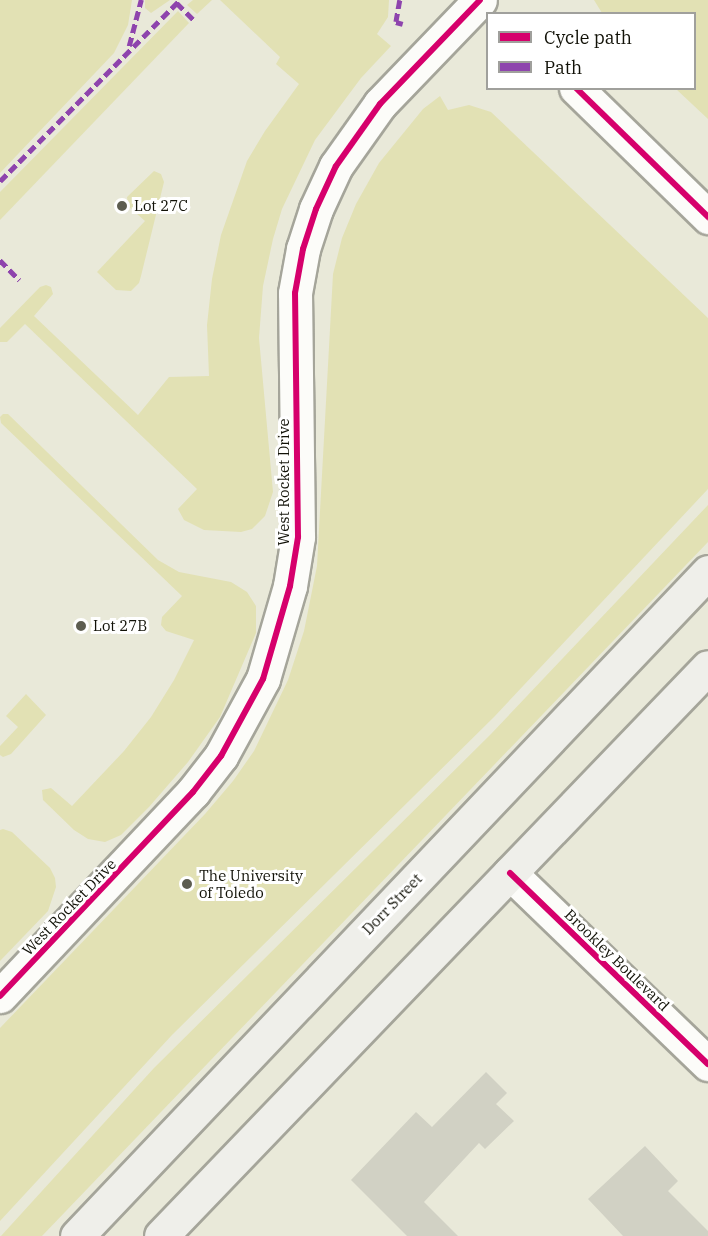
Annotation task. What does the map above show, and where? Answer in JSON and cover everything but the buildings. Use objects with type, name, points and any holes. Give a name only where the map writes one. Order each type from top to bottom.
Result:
[{"type":"main road","name":"Dorr Street","points":[[77,1236],[708,572]]},
{"type":"main road","points":[[161,1236],[708,667]]},
{"type":"main road","points":[[86,1236],[124,1187]]},
{"type":"street","name":"West Rocket Drive","points":[[0,996],[193,792],[227,747],[263,679],[290,586],[298,537],[295,293],[303,249],[316,209],[336,166],[380,104],[480,0]]},
{"type":"street","points":[[485,0],[497,12]]},
{"type":"street","points":[[578,90],[708,217]]},
{"type":"street","name":"Brookley Boulevard","points":[[510,873],[708,1064]]},
{"type":"green space","points":[[0,0],[132,0],[128,25],[114,53],[0,173]]},
{"type":"green space","points":[[145,0],[170,0],[151,13],[145,8]]},
{"type":"green space","points":[[193,0],[212,0],[197,14],[187,5]]},
{"type":"green space","points":[[220,0],[389,0],[388,17],[377,34],[391,46],[361,78],[315,140],[282,209],[263,286],[259,338],[273,492],[265,516],[252,529],[241,532],[204,530],[184,520],[178,509],[197,489],[25,324],[7,342],[0,342],[0,328],[40,287],[46,285],[51,287],[53,294],[34,316],[138,415],[169,377],[209,376],[207,325],[212,279],[221,235],[247,161],[265,131],[299,84],[276,64],[280,57]]},
{"type":"green space","points":[[594,0],[708,0],[708,119],[677,90],[696,90],[696,12],[601,12]]},
{"type":"green space","points":[[178,11],[189,23],[0,220],[0,192]]},
{"type":"green space","points":[[440,96],[448,110],[469,105],[491,112],[708,318],[708,489],[494,717],[172,1035],[0,1221],[0,1028],[205,814],[233,781],[254,751],[288,680],[304,631],[317,566],[333,274],[342,238],[356,204],[379,163],[423,109]]},
{"type":"green space","points":[[154,171],[161,174],[164,182],[139,283],[131,291],[116,290],[97,272],[145,221],[128,206],[127,197]]},
{"type":"green space","points":[[8,414],[158,560],[179,572],[231,582],[247,592],[256,606],[256,633],[220,717],[188,762],[149,807],[121,835],[105,842],[88,839],[74,830],[43,800],[42,790],[51,788],[72,806],[124,751],[151,717],[174,680],[194,640],[166,631],[161,625],[162,617],[182,596],[1,423],[0,417]]},
{"type":"green space","points":[[708,505],[708,542],[42,1236],[1,1236],[154,1068],[491,734]]},
{"type":"green space","points":[[26,694],[46,715],[11,754],[3,757],[0,755],[0,746],[18,727],[6,716]]},
{"type":"green space","points":[[0,830],[12,832],[50,868],[56,887],[48,911],[0,961]]},
{"type":"marked path","points":[[129,46],[141,0]]},
{"type":"marked path","points":[[0,181],[180,0]]},
{"type":"marked path","points":[[400,0],[396,22],[403,24]]},
{"type":"marked path","points":[[177,3],[193,19]]},
{"type":"marked path","points":[[0,260],[19,280]]},
{"type":"cycle path","points":[[0,996],[193,792],[221,756],[263,679],[290,586],[298,537],[295,293],[303,249],[316,209],[336,166],[380,104],[480,0]]},
{"type":"cycle path","points":[[578,90],[708,217]]},
{"type":"cycle path","points":[[510,873],[708,1064]]},
{"type":"place","name":"Lot 27C","points":[[122,206]]},
{"type":"place","name":"Lot 27B","points":[[81,626]]},
{"type":"place","name":"The University of Toledo","points":[[187,884]]}]
